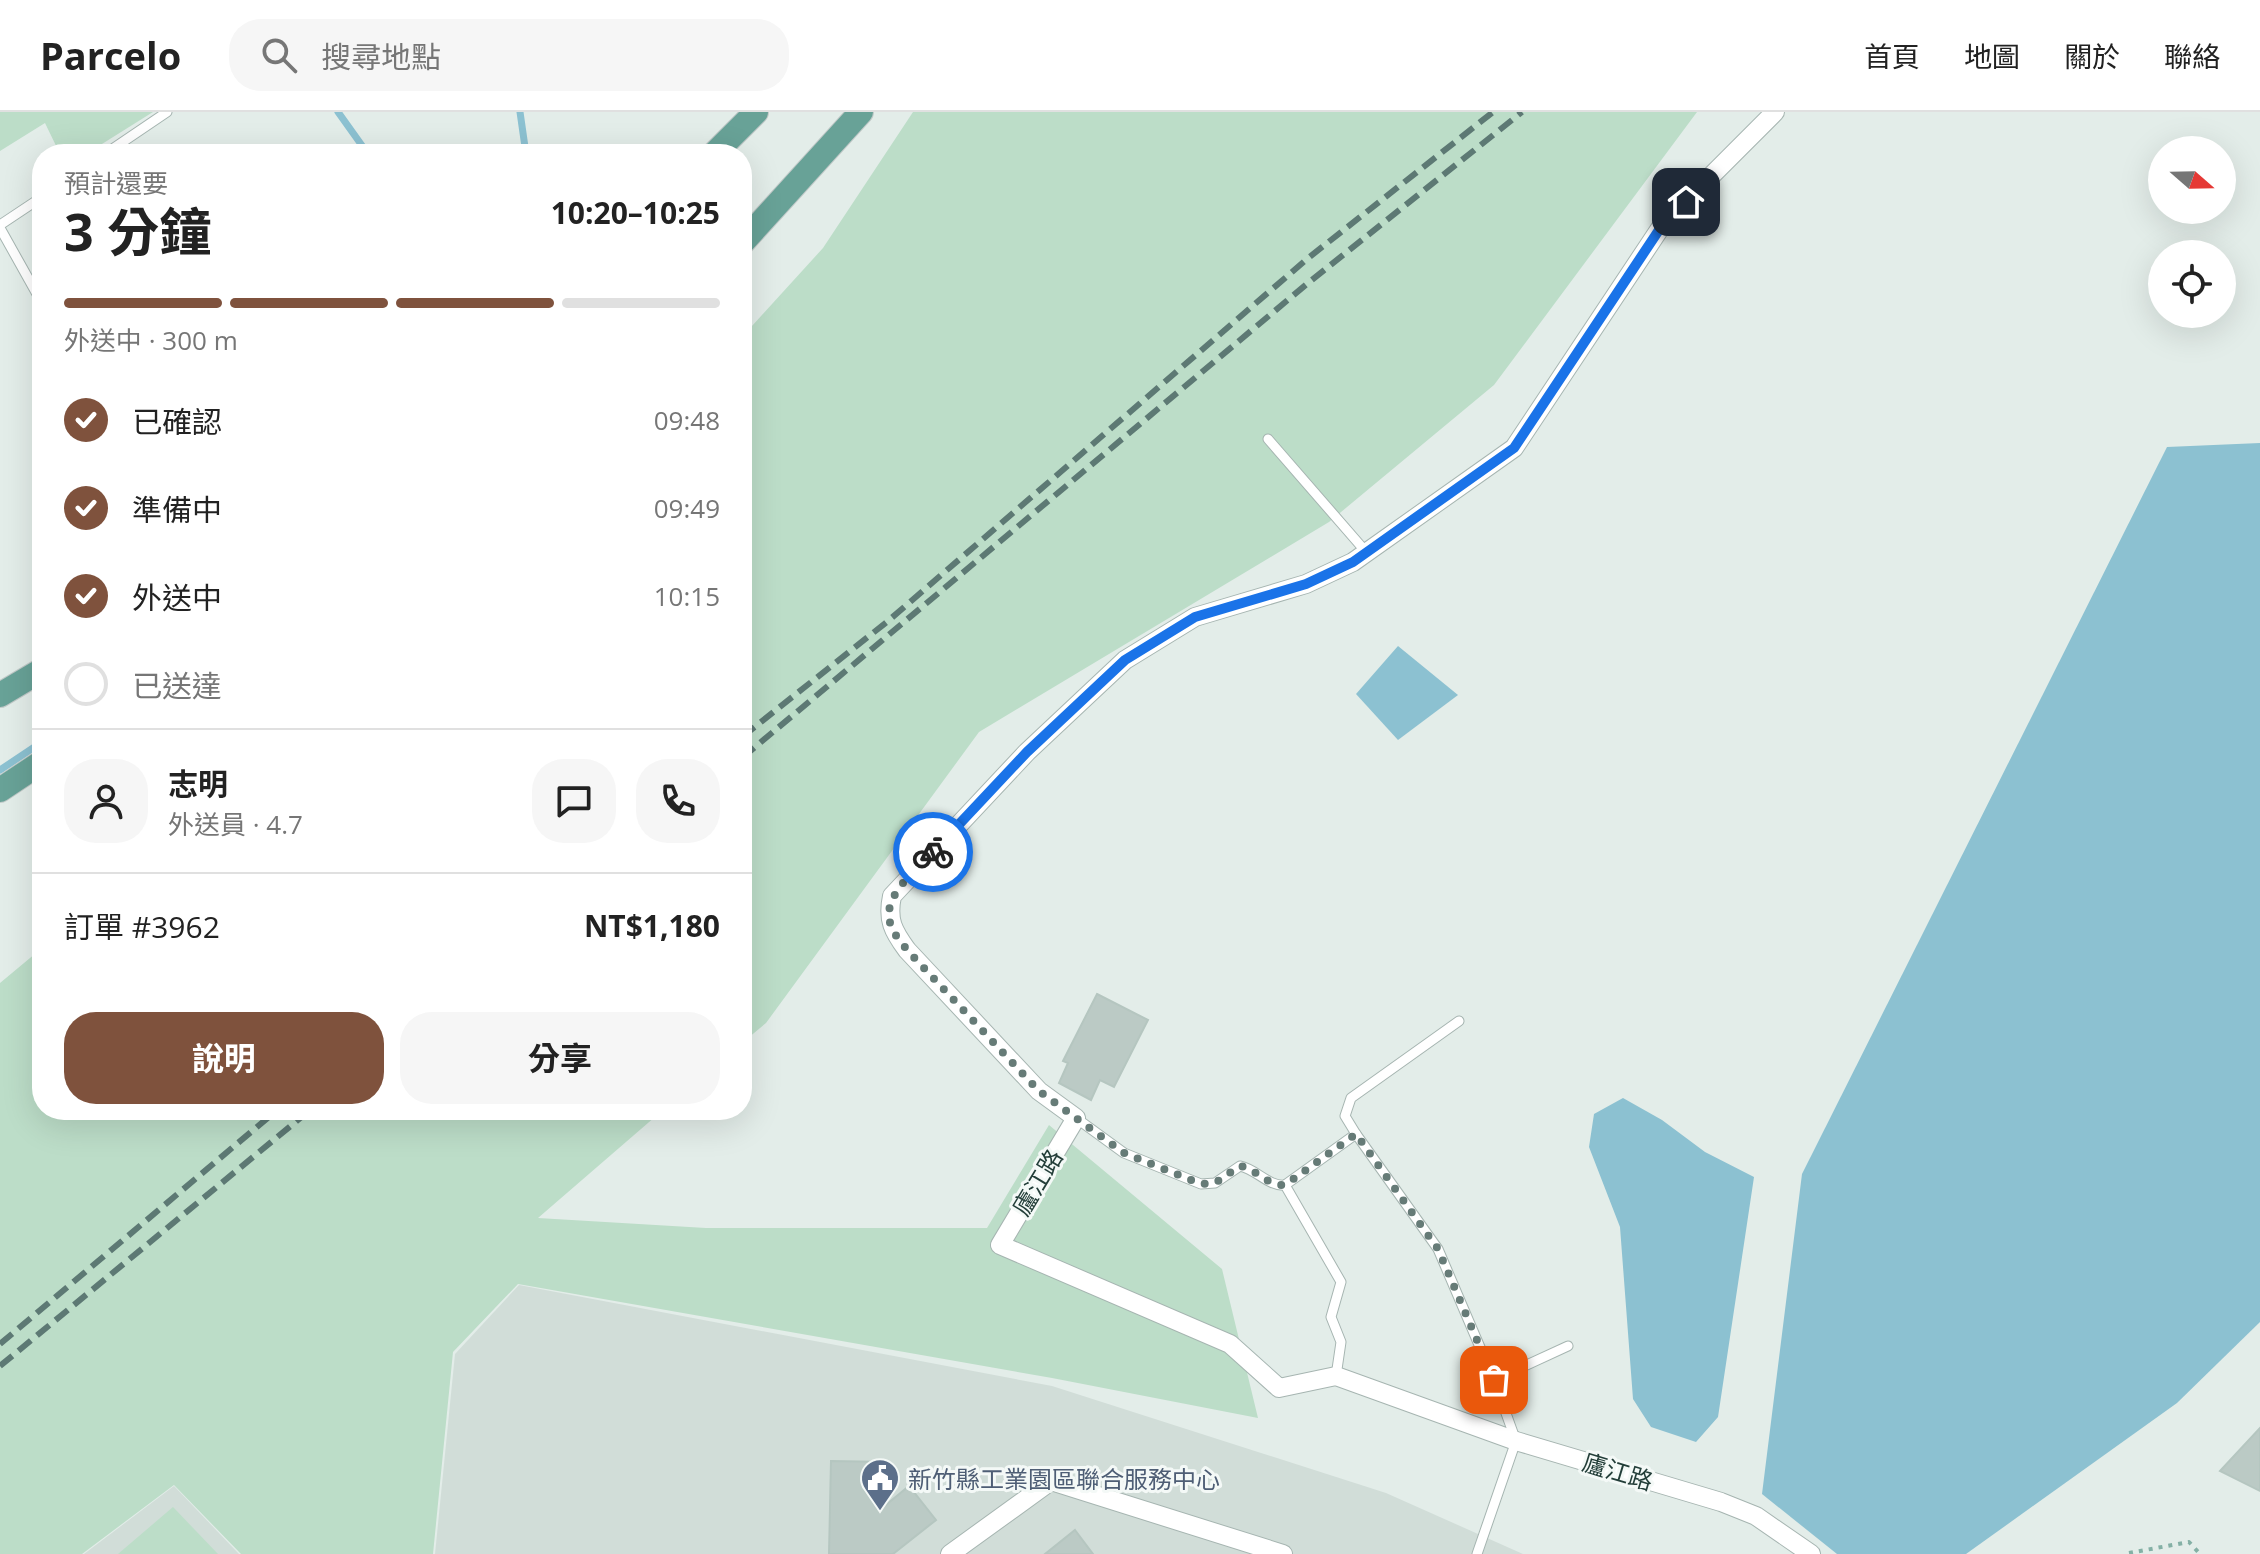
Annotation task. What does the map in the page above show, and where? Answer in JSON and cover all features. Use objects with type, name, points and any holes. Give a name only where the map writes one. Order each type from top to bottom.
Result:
[{"type":"main road","points":[[724,144],[756,112]]},
{"type":"main road","points":[[752,232],[861,112]]},
{"type":"main road","points":[[0,695],[32,676]]},
{"type":"main road","points":[[0,790],[32,769]]},
{"type":"street","points":[[1076,1118],[1039,1091],[907,950],[891,927],[889,912],[892,896],[1027,752],[1125,660],[1195,617],[1306,584],[1353,562],[1514,448],[1663,224],[1775,112]]},
{"type":"street","name":"廬江路","points":[[1076,1118],[1000,1245],[1230,1344],[1279,1388],[1336,1376],[1516,1441],[1744,1511],[1811,1554]]},
{"type":"street","points":[[950,1554],[1051,1481],[1283,1554]]},
{"type":"lane","points":[[120,144],[167,112]]},
{"type":"lane","points":[[32,204],[0,227],[32,285]]},
{"type":"lane","points":[[1268,439],[1367,553]]},
{"type":"lane","points":[[1459,1021],[1351,1098],[1345,1116],[1438,1249],[1494,1380],[1516,1441],[1477,1554]]},
{"type":"lane","points":[[1076,1118],[1124,1153],[1201,1184],[1215,1183],[1240,1166],[1278,1186],[1285,1185],[1356,1134]]},
{"type":"lane","points":[[1285,1185],[1341,1282],[1331,1317],[1341,1342],[1336,1376]]},
{"type":"lane","points":[[1494,1380],[1568,1346]]},
{"type":"path","points":[[2129,1553],[2189,1542],[2200,1554]]},
{"type":"shaded area","points":[[519,1285],[1052,1386],[1386,1493],[1523,1554],[435,1554],[455,1354]]},
{"type":"shaded area","points":[[174,1486],[239,1554],[84,1554]]},
{"type":"green space","points":[[0,112],[153,112],[102,144],[55,144],[45,123],[0,151]]},
{"type":"green space","points":[[913,112],[1697,112],[1494,385],[1329,522],[979,732],[766,1023],[752,1035],[752,326],[823,248]]},
{"type":"green space","points":[[32,956],[32,1120],[651,1120],[538,1218],[706,1228],[987,1228],[1049,1125],[1222,1269],[1258,1418],[1052,1378],[518,1284],[453,1352],[433,1554],[241,1554],[174,1485],[82,1554],[0,1554],[0,983]]},
{"type":"green space","points":[[173,1507],[218,1554],[118,1554]]},
{"type":"water","points":[[2260,443],[2260,1322],[2177,1403],[1966,1554],[1837,1554],[1762,1494],[1802,1174],[2167,447]]},
{"type":"water","points":[[1398,646],[1458,695],[1398,740],[1356,694]]},
{"type":"water","points":[[1623,1098],[1662,1120],[1705,1152],[1754,1177],[1718,1417],[1696,1442],[1651,1427],[1633,1399],[1620,1227],[1589,1147],[1594,1114]]},
{"type":"building","points":[[1097,994],[1148,1020],[1114,1087],[1100,1080],[1091,1100],[1059,1083],[1068,1063],[1063,1061]]},
{"type":"building","points":[[2260,1428],[2260,1491],[2220,1471]]},
{"type":"building","name":"新竹縣工業園區聯合服務中心","points":[[831,1461],[888,1462],[887,1504],[909,1486],[936,1520],[893,1554],[829,1554]]},
{"type":"building","points":[[1075,1530],[1093,1554],[1045,1554]]},
{"type":"waterway","points":[[338,112],[361,144]]},
{"type":"waterway","points":[[520,112],[525,144]]},
{"type":"waterway","points":[[0,770],[32,749]]},
{"type":"railway","points":[[752,729],[888,621],[1307,259],[1493,112]]},
{"type":"railway","points":[[752,750],[1308,283],[1522,112]]},
{"type":"railway","points":[[0,1344],[265,1120]]},
{"type":"railway","points":[[0,1366],[298,1120]]},
{"type":"way so far","points":[[933,852],[892,896],[889,912],[891,927],[907,950],[1039,1091],[1124,1153],[1201,1184],[1215,1183],[1240,1166],[1278,1186],[1285,1185],[1356,1134],[1438,1249],[1494,1380]]},
{"type":"place","name":"新竹縣工業園區聯合服務中心","points":[[880,1512]]},
{"type":"route","points":[[933,852],[1027,752],[1125,660],[1195,617],[1306,584],[1353,562],[1514,448],[1663,224],[1686,202]]}]
